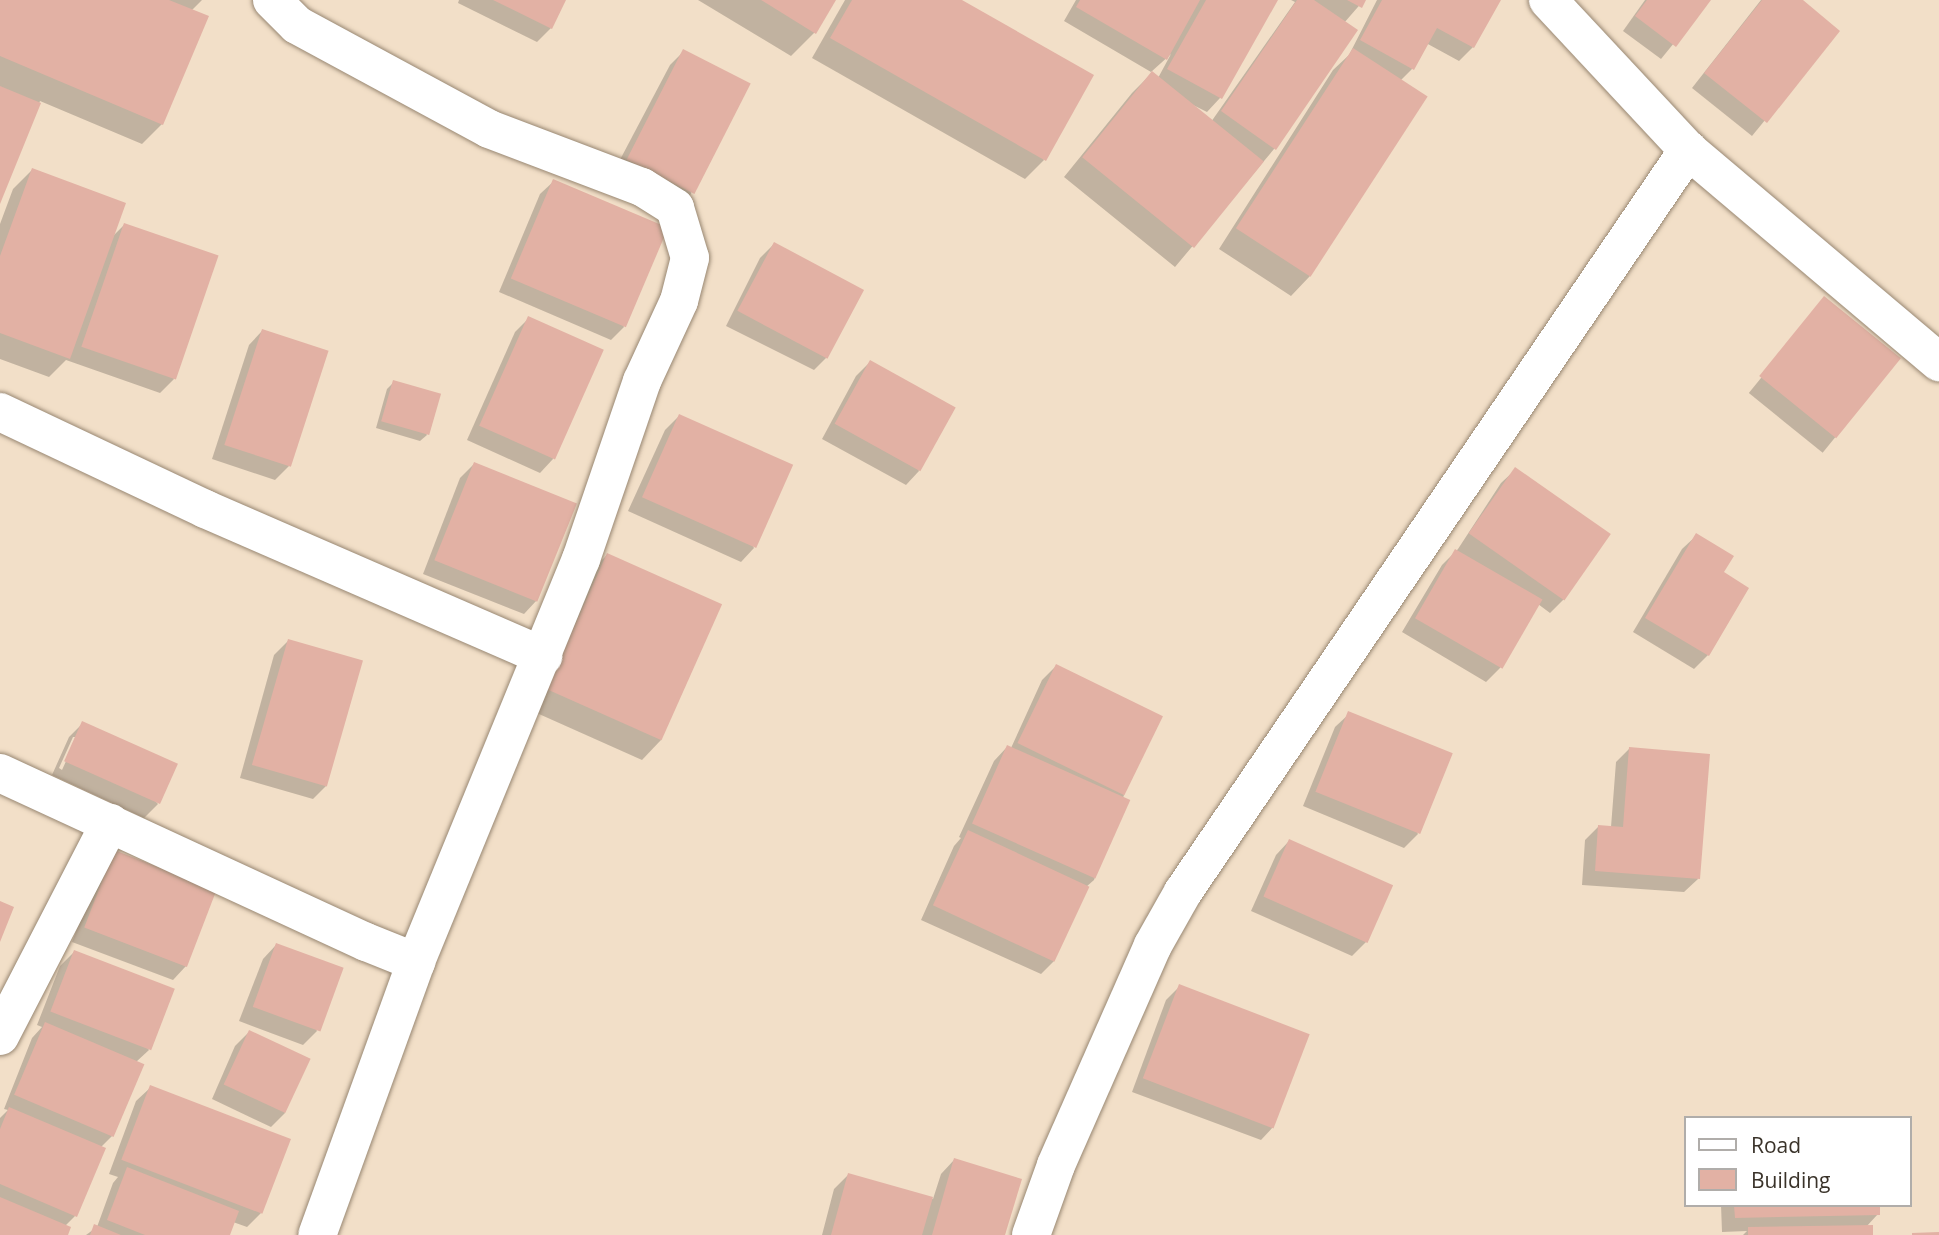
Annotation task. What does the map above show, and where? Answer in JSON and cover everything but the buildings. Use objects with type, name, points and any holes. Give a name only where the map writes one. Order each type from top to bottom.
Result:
[{"type":"street","points":[[272,0],[297,25],[489,129],[642,187],[675,208],[690,258],[679,301],[642,381],[581,559],[416,962],[326,1202],[317,1235]]},
{"type":"street","points":[[1548,0],[1688,150],[1939,362]]},
{"type":"street","points":[[1031,1235],[1056,1166],[1153,945],[1183,892],[1688,150]]},
{"type":"street","points":[[0,412],[205,509],[543,656]]},
{"type":"street","points":[[0,773],[366,942],[416,962]]},
{"type":"street","points":[[0,1036],[110,823]]}]
